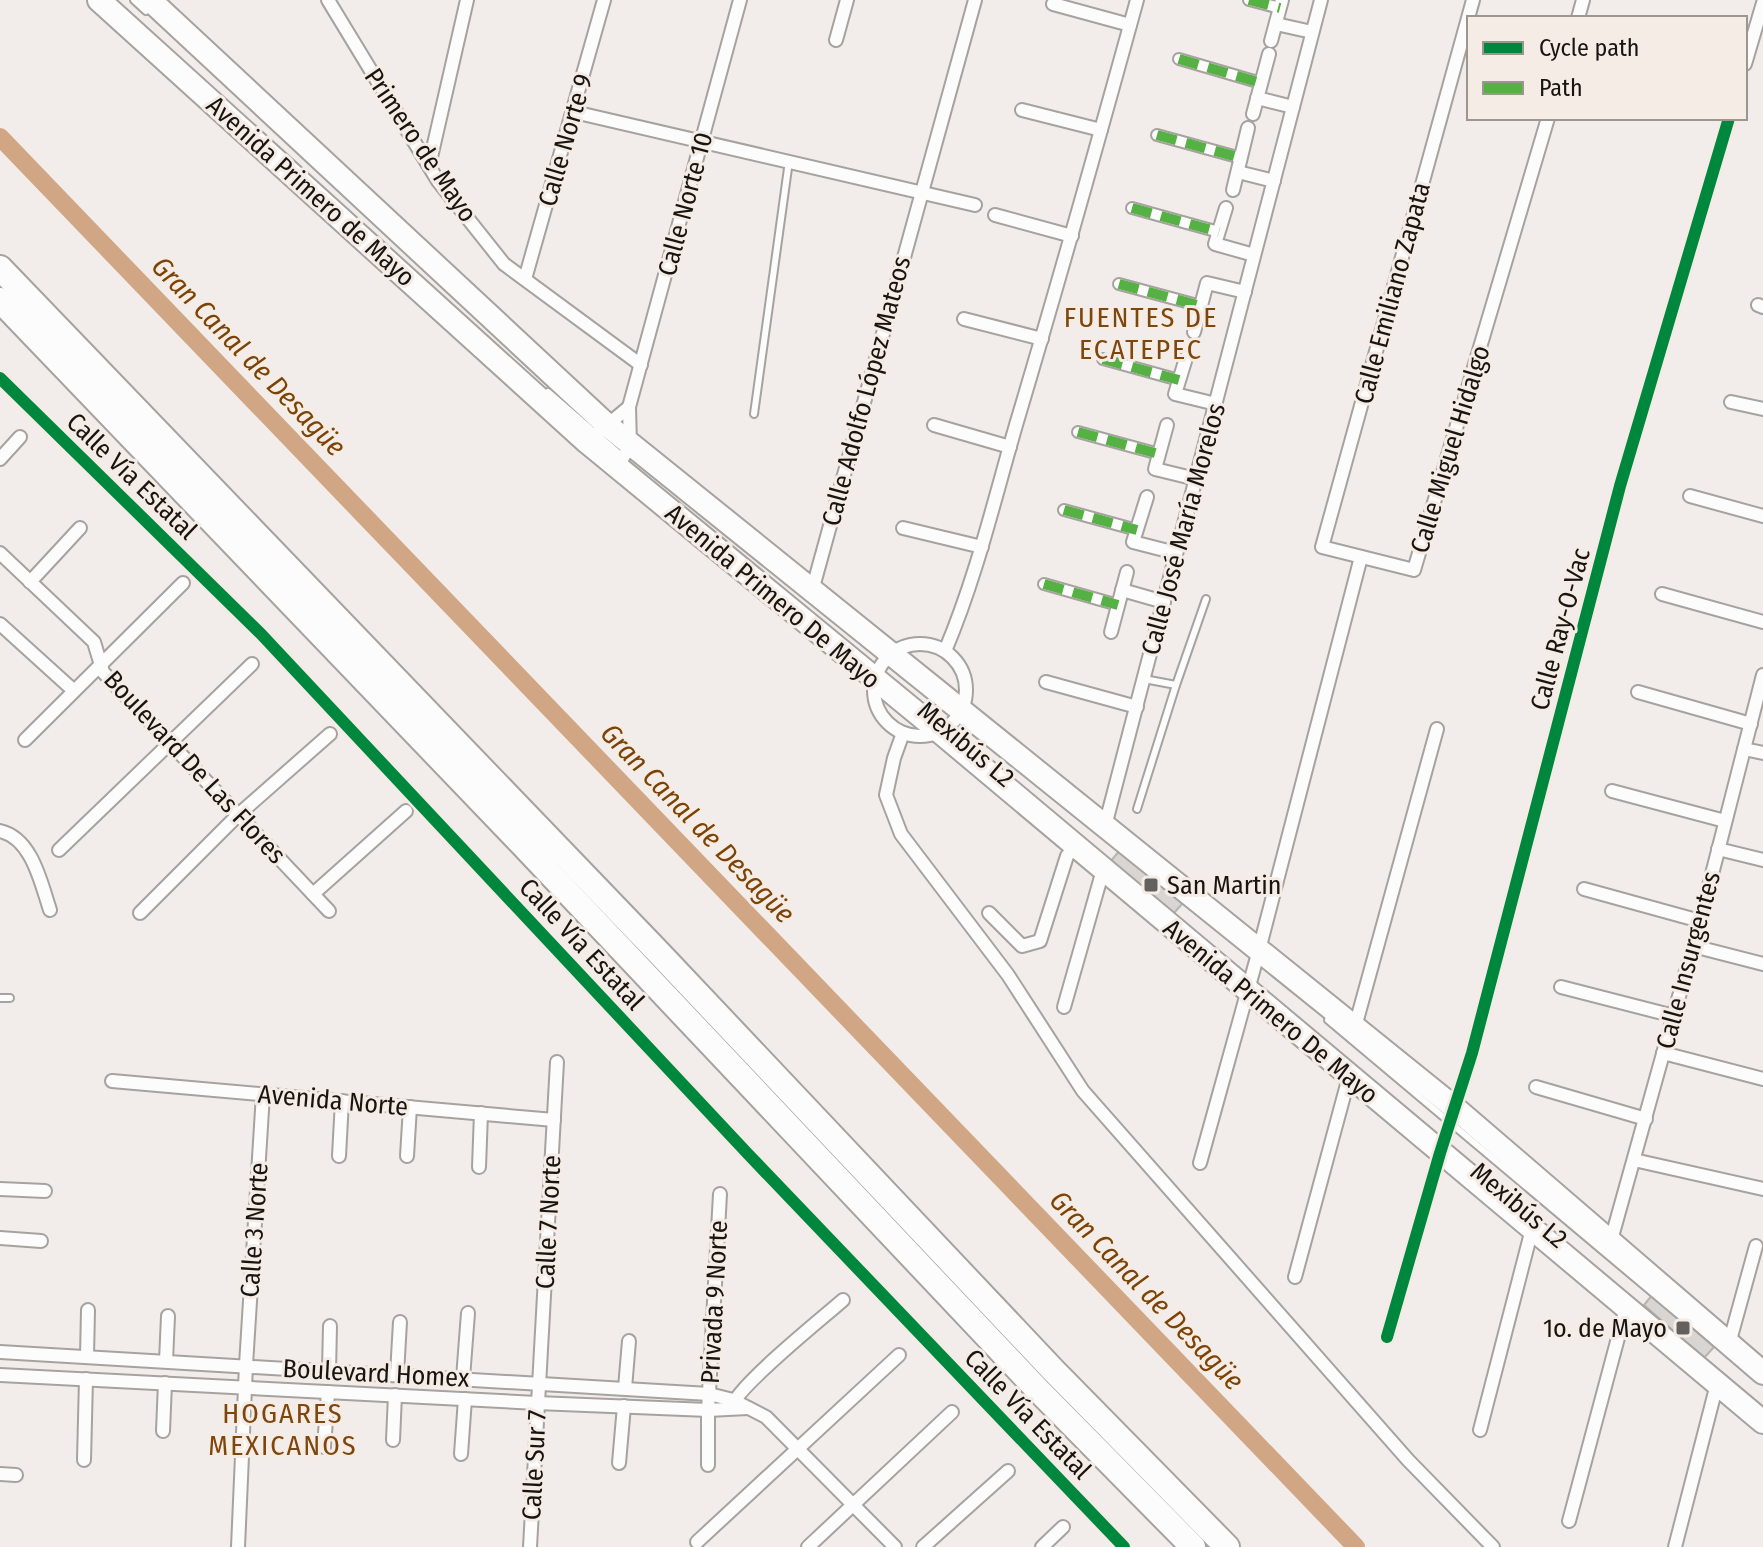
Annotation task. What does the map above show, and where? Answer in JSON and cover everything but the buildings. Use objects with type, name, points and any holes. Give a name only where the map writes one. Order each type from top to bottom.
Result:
[{"type":"highway","name":"Avenida Primero de Mayo","points":[[99,0],[529,370]]},
{"type":"highway","name":"Avenida Primero de Mayo","points":[[154,11],[529,370]]},
{"type":"highway","points":[[0,268],[659,953],[1042,1359],[1227,1547]]},
{"type":"highway","points":[[0,300],[533,856],[1036,1388],[1193,1547]]},
{"type":"highway","name":"Avenida Primero De Mayo","points":[[529,370],[876,676],[952,722],[1075,846],[1103,870],[1251,982],[1349,1077],[1446,1149],[1532,1229],[1763,1422]]},
{"type":"highway","name":"Avenida Primero de Mayo","points":[[627,458],[812,591],[889,656],[952,722],[1105,826],[1261,959],[1355,1027],[1452,1116],[1763,1373]]},
{"type":"street","name":"Primero de Mayo","points":[[328,0],[429,166],[504,264],[641,365]]},
{"type":"street","points":[[429,166],[467,0]]},
{"type":"street","name":"Calle Norte 9","points":[[525,279],[604,0]]},
{"type":"street","name":"Calle Norte 10","points":[[627,458],[629,407],[740,0]]},
{"type":"street","points":[[836,40],[847,0]]},
{"type":"street","name":"Calle Adolfo López Mateos","points":[[812,591],[975,0]]},
{"type":"street","points":[[945,651],[966,601],[982,547],[1137,0]]},
{"type":"street","points":[[1249,0],[1281,4],[1253,114]]},
{"type":"street","name":"Calle José María Morelos","points":[[1105,826],[1321,0]]},
{"type":"street","points":[[1747,57],[1763,3]]},
{"type":"street","points":[[1053,4],[1130,25]]},
{"type":"street","name":"Calle Emiliano Zapata","points":[[1361,557],[1322,547],[1467,22]]},
{"type":"street","points":[[1276,24],[1312,32]]},
{"type":"street","points":[[1179,59],[1261,83]]},
{"type":"street","points":[[1257,98],[1293,107]]},
{"type":"street","points":[[1022,110],[1101,130]]},
{"type":"street","points":[[574,112],[975,205]]},
{"type":"street","name":"Calle Miguel Hidalgo","points":[[1361,557],[1414,570],[1547,120]]},
{"type":"street","name":"Calle Ray-O-Vac","points":[[1387,1337],[1446,1149],[1452,1116],[1472,1053],[1620,486],[1728,120]]},
{"type":"street","points":[[1233,190],[1248,128]]},
{"type":"street","points":[[1157,135],[1241,158]]},
{"type":"street","points":[[1238,172],[1274,181]]},
{"type":"street","points":[[1132,208],[1219,232]]},
{"type":"street","points":[[1226,208],[1215,244],[1254,255]]},
{"type":"street","points":[[995,215],[1072,236]]},
{"type":"street","points":[[1194,332],[1207,283],[1245,292]]},
{"type":"street","points":[[1119,284],[1201,306]]},
{"type":"street","points":[[964,319],[1042,339]]},
{"type":"street","points":[[1186,358],[1175,394],[1216,404]]},
{"type":"street","points":[[1103,359],[1179,380]]},
{"type":"street","name":"Calle Vía Estatal","points":[[0,378],[261,634],[748,1154],[1124,1547]]},
{"type":"street","points":[[1731,402],[1763,409]]},
{"type":"street","points":[[598,433],[629,407]]},
{"type":"street","points":[[934,425],[1010,447]]},
{"type":"street","points":[[1167,425],[1155,469],[1196,479]]},
{"type":"street","points":[[1078,432],[1159,454]]},
{"type":"street","points":[[0,459],[20,437]]},
{"type":"street","points":[[1690,496],[1763,516]]},
{"type":"street","points":[[1147,497],[1133,542],[1176,553]]},
{"type":"street","points":[[1064,510],[1137,530]]},
{"type":"street","points":[[30,582],[80,528]]},
{"type":"street","points":[[903,528],[982,547]]},
{"type":"street","name":"Boulevard De Las Flores","points":[[0,553],[94,642],[103,672],[329,911]]},
{"type":"street","points":[[1200,1163],[1251,982],[1261,959],[1361,557]]},
{"type":"street","points":[[1111,632],[1127,572]]},
{"type":"street","points":[[25,740],[183,583]]},
{"type":"street","points":[[1044,584],[1118,605]]},
{"type":"street","points":[[1122,590],[1164,602]]},
{"type":"street","points":[[1662,594],[1763,622]]},
{"type":"street","points":[[0,624],[73,690]]},
{"type":"street","points":[[928,644],[945,651],[961,667],[967,689],[952,722],[915,736],[903,733],[883,717],[877,706],[876,676],[889,656],[909,645],[928,644]]},
{"type":"street","points":[[59,850],[252,664]]},
{"type":"street","name":"Calle Insurgentes","points":[[1610,1244],[1700,921],[1763,675]]},
{"type":"street","points":[[1046,682],[1137,707]]},
{"type":"street","points":[[1638,692],[1751,724]]},
{"type":"street","points":[[1355,1027],[1437,729]]},
{"type":"street","points":[[903,733],[886,795],[901,834],[1008,975],[1083,1091],[1408,1460],[1493,1547]]},
{"type":"street","points":[[140,913],[238,815],[330,734]]},
{"type":"street","points":[[1744,749],[1763,753]]},
{"type":"street","points":[[1612,791],[1725,821]]},
{"type":"street","points":[[313,894],[406,811]]},
{"type":"street","points":[[0,831],[10,834],[32,858],[50,910]]},
{"type":"street","points":[[989,913],[1022,946],[1040,941],[1067,856],[1075,846]]},
{"type":"street","points":[[1718,849],[1763,860]]},
{"type":"street","points":[[1064,1007],[1103,870]]},
{"type":"street","points":[[1584,889],[1700,921]]},
{"type":"street","points":[[1693,946],[1763,964]]},
{"type":"street","points":[[1561,987],[1674,1016]]},
{"type":"street","points":[[1663,1053],[1763,1079]]},
{"type":"street","name":"Calle 7 Norte","points":[[539,1383],[557,1062]]},
{"type":"street","points":[[1295,1277],[1349,1077]]},
{"type":"street","name":"Avenida Norte","points":[[112,1081],[554,1120]]},
{"type":"street","points":[[1536,1087],[1646,1119]]},
{"type":"street","name":"Calle 3 Norte","points":[[238,1547],[263,1094]]},
{"type":"street","points":[[339,1156],[342,1101]]},
{"type":"street","points":[[407,1156],[410,1107]]},
{"type":"street","points":[[479,1167],[481,1113]]},
{"type":"street","points":[[1634,1160],[1763,1189]]},
{"type":"street","points":[[0,1189],[45,1191]]},
{"type":"street","name":"Privada 9 Norte","points":[[708,1465],[708,1410],[720,1194]]},
{"type":"street","points":[[1480,1430],[1532,1229]]},
{"type":"street","points":[[0,1238],[41,1241]]},
{"type":"street","points":[[1729,1344],[1756,1246]]},
{"type":"street","points":[[732,1405],[843,1300]]},
{"type":"street","points":[[1569,1521],[1626,1308]]},
{"type":"street","points":[[87,1356],[88,1310]]},
{"type":"street","points":[[463,1378],[468,1313]]},
{"type":"street","points":[[166,1361],[168,1316]]},
{"type":"street","points":[[397,1374],[400,1322]]},
{"type":"street","points":[[329,1370],[330,1326]]},
{"type":"street","points":[[625,1388],[629,1341]]},
{"type":"street","name":"Boulevard Homex","points":[[0,1352],[709,1394],[766,1417],[895,1547]]},
{"type":"street","points":[[697,1542],[899,1355]]},
{"type":"street","name":"Boulevard Homex","points":[[0,1375],[537,1403],[708,1410],[732,1405]]},
{"type":"street","points":[[84,1460],[86,1379]]},
{"type":"street","points":[[163,1431],[165,1383]]},
{"type":"street","name":"Calle Sur 7","points":[[530,1547],[539,1383]]},
{"type":"street","points":[[1675,1547],[1717,1384]]},
{"type":"street","points":[[324,1447],[328,1392]]},
{"type":"street","points":[[393,1440],[395,1395]]},
{"type":"street","points":[[461,1454],[465,1399]]},
{"type":"street","points":[[619,1463],[624,1406]]},
{"type":"street","points":[[808,1547],[952,1412]]},
{"type":"street","points":[[923,1547],[1008,1471]]},
{"type":"street","points":[[0,1474],[16,1475]]},
{"type":"street","points":[[1042,1547],[1063,1527]]},
{"type":"lane","points":[[110,0],[299,170]]},
{"type":"lane","points":[[134,0],[154,11]]},
{"type":"lane","points":[[754,414],[789,161]]},
{"type":"lane","points":[[627,458],[889,656]]},
{"type":"lane","points":[[781,590],[876,676]]},
{"type":"lane","points":[[1137,809],[1206,599]]},
{"type":"lane","points":[[1144,679],[1176,685]]},
{"type":"lane","name":"Mexibús L2","points":[[952,722],[1261,959]]},
{"type":"lane","name":"Mexibús L2","points":[[952,722],[1128,878]]},
{"type":"lane","points":[[0,998],[10,998]]},
{"type":"lane","name":"Mexibús L2","points":[[1317,1010],[1452,1116],[1691,1325]]},
{"type":"lane","points":[[1432,1131],[1446,1149]]},
{"type":"waterway","name":"Gran Canal de Desagüe","points":[[0,137],[1356,1547]]},
{"type":"marked path","points":[[1249,0],[1280,8]]},
{"type":"marked path","points":[[1179,59],[1261,83]]},
{"type":"marked path","points":[[1157,135],[1241,158]]},
{"type":"marked path","points":[[1132,208],[1219,232]]},
{"type":"marked path","points":[[1119,284],[1201,306]]},
{"type":"marked path","points":[[1103,359],[1179,380]]},
{"type":"marked path","points":[[1078,432],[1159,454]]},
{"type":"marked path","points":[[1064,510],[1137,530]]},
{"type":"marked path","points":[[1044,584],[1118,605]]},
{"type":"cycle path","points":[[1387,1337],[1472,1053],[1620,486],[1728,120]]},
{"type":"cycle path","points":[[0,378],[261,634],[748,1154],[1124,1547]]},
{"type":"place","name":"San Martin","points":[[1151,885]]},
{"type":"place","name":"1o. de Mayo","points":[[1683,1328]]},
{"type":"district","name":"FUENTES DE ECATEPEC","points":[[1141,333]]},
{"type":"district","name":"HOGARES MEXICANOS","points":[[283,1429]]}]
